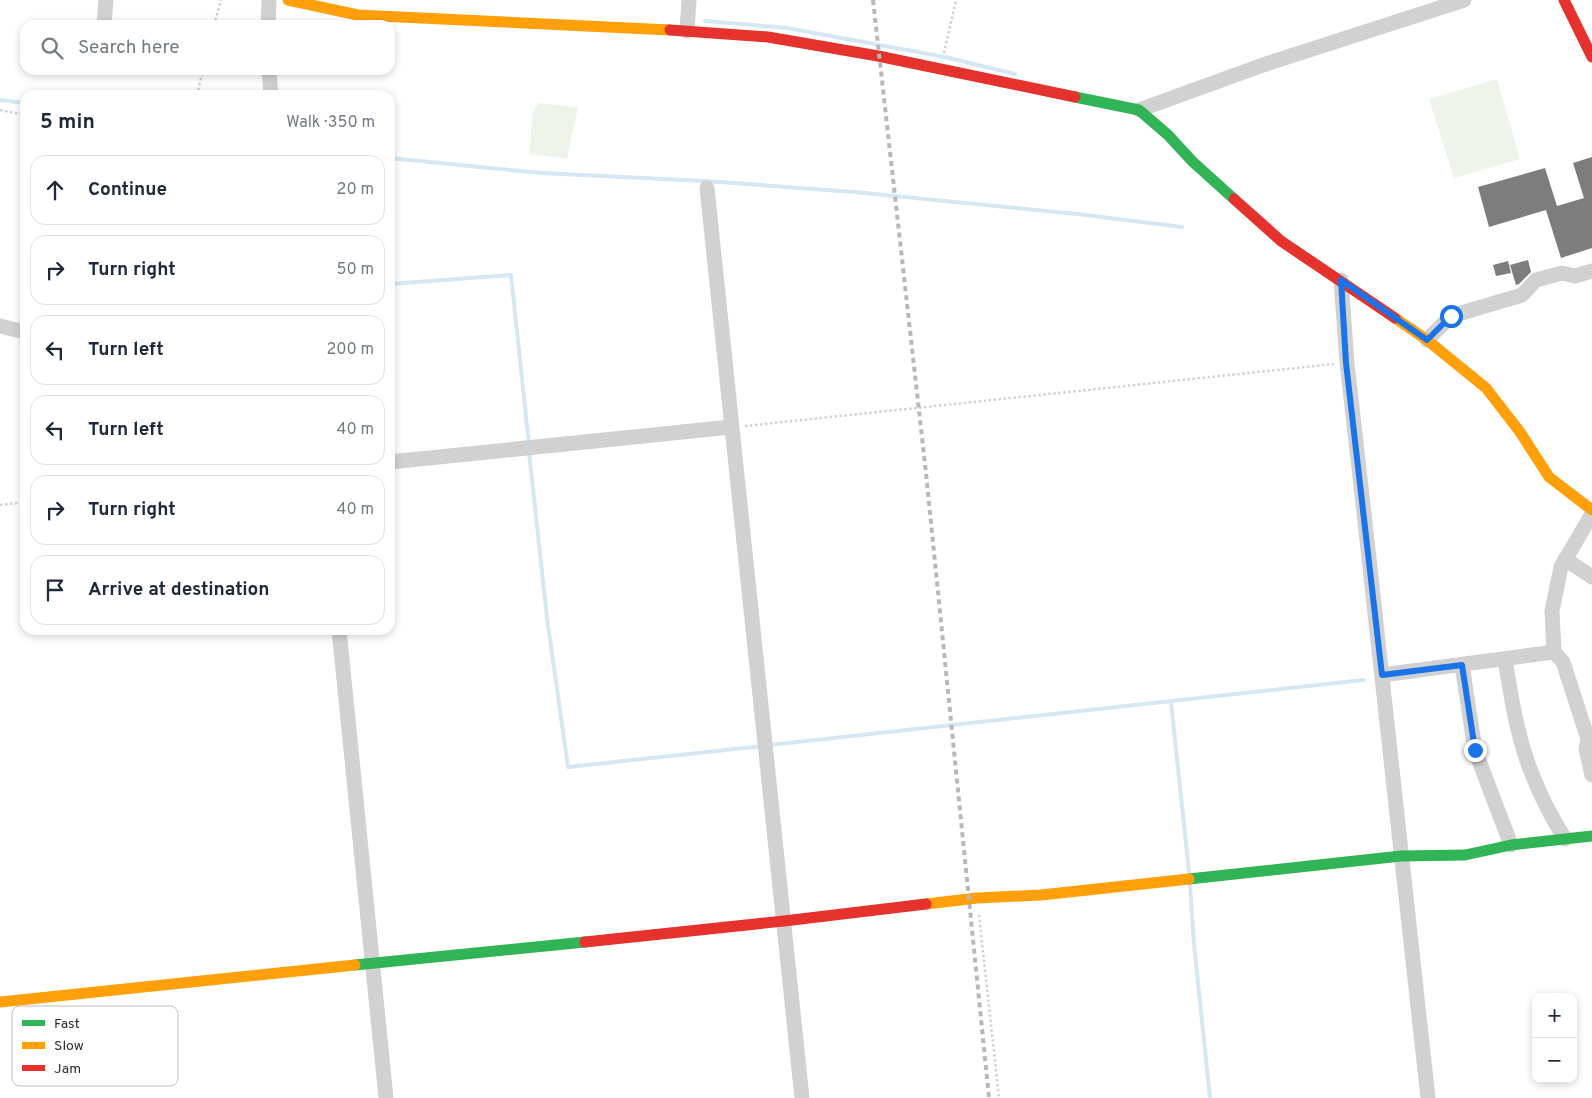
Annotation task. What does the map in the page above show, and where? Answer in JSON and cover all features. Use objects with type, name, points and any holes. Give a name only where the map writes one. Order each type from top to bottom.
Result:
[{"type":"street","points":[[104,20],[106,0]]},
{"type":"street","points":[[268,20],[269,0]]},
{"type":"street","points":[[288,0],[358,15],[686,31],[768,37],[878,56],[1138,110],[1168,135],[1193,162],[1281,241],[1427,340],[1486,388],[1520,432],[1549,478],[1592,512],[1561,567],[1552,612],[1554,652],[1563,662],[1590,739],[1586,749],[1592,775]]},
{"type":"street","points":[[686,31],[689,0]]},
{"type":"street","points":[[1138,110],[1263,65],[1464,0]]},
{"type":"street","points":[[1564,0],[1592,57]]},
{"type":"street","points":[[269,75],[271,90]]},
{"type":"street","points":[[707,188],[802,1098]]},
{"type":"street","points":[[1427,340],[1451,316],[1522,295],[1536,280],[1562,273],[1575,276],[1592,271]]},
{"type":"street","points":[[1341,280],[1346,363],[1428,1098]]},
{"type":"street","points":[[0,326],[20,331]]},
{"type":"street","points":[[395,461],[731,427]]},
{"type":"street","points":[[1565,559],[1592,577]]},
{"type":"street","points":[[339,635],[386,1098]]},
{"type":"street","points":[[1382,675],[1554,652]]},
{"type":"street","points":[[1505,660],[1517,726],[1531,772],[1542,800],[1565,839]]},
{"type":"street","points":[[1462,665],[1475,750],[1511,845]]},
{"type":"street","points":[[0,1002],[784,921],[977,898],[1041,895],[1401,856],[1465,855],[1511,845],[1592,836]]},
{"type":"path","points":[[215,20],[221,0]]},
{"type":"path","points":[[940,69],[956,0]]},
{"type":"path","points":[[198,90],[202,75]]},
{"type":"path","points":[[0,110],[20,114]]},
{"type":"path","points":[[731,427],[1346,363]]},
{"type":"path","points":[[0,505],[20,503]]},
{"type":"path","points":[[977,898],[999,1098]]},
{"type":"shaded area","points":[[1497,79],[1520,159],[1454,178],[1429,99]]},
{"type":"shaded area","points":[[539,103],[578,107],[567,159],[529,154],[533,111]]},
{"type":"building","points":[[1592,157],[1592,248],[1561,258],[1546,210],[1489,227],[1478,187],[1545,168],[1557,206],[1584,198],[1573,163]]},
{"type":"building","points":[[1528,260],[1531,272],[1516,285],[1510,265]]},
{"type":"building","points":[[1508,261],[1511,273],[1496,276],[1493,265]]},
{"type":"waterway","points":[[705,21],[787,28],[945,57],[1015,74]]},
{"type":"waterway","points":[[0,100],[20,102]]},
{"type":"waterway","points":[[395,158],[541,173],[705,181],[854,192],[1077,214],[1182,227]]},
{"type":"waterway","points":[[395,284],[511,275],[529,445]]},
{"type":"waterway","points":[[529,452],[547,618],[568,767],[763,746]]},
{"type":"waterway","points":[[770,745],[1364,680]]},
{"type":"waterway","points":[[1171,702],[1189,872]]},
{"type":"waterway","points":[[1190,886],[1210,1098]]},
{"type":"railway","points":[[873,0],[926,473],[989,1098]]},
{"type":"traffic: fast","points":[[1075,97],[1139,110],[1168,135],[1193,162],[1234,199]]},
{"type":"traffic: fast","points":[[1189,879],[1401,856],[1465,855],[1511,845],[1592,836]]},
{"type":"traffic: fast","points":[[355,965],[585,942]]},
{"type":"traffic: slow","points":[[288,0],[358,15],[670,30]]},
{"type":"traffic: slow","points":[[1395,318],[1427,340],[1486,388],[1520,432],[1549,477],[1592,510]]},
{"type":"traffic: slow","points":[[926,904],[977,898],[1041,895],[1189,879]]},
{"type":"traffic: slow","points":[[0,1002],[355,965]]},
{"type":"traffic: jam","points":[[1564,0],[1592,57]]},
{"type":"traffic: jam","points":[[670,30],[768,37],[878,56],[1075,97]]},
{"type":"traffic: jam","points":[[1234,199],[1281,241],[1395,318]]},
{"type":"traffic: jam","points":[[585,942],[926,904]]},
{"type":"route","points":[[1451,316],[1427,340],[1341,280],[1346,363],[1382,675],[1462,665],[1475,750]]}]
